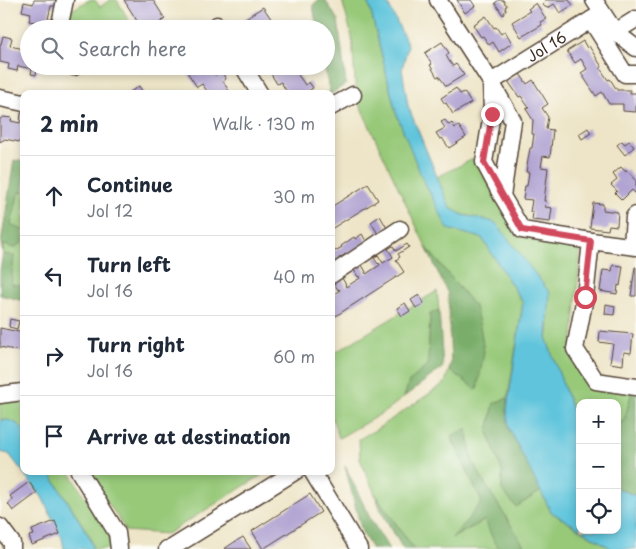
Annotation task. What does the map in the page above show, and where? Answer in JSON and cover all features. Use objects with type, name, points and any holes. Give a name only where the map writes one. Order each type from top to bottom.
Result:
[{"type":"street","points":[[61,20],[65,0]]},
{"type":"street","points":[[438,0],[491,82],[513,121],[502,196]]},
{"type":"street","points":[[595,11],[615,32],[636,48]]},
{"type":"street","points":[[595,11],[625,74],[636,74]]},
{"type":"street","name":"Jol 16","points":[[491,82],[595,11]]},
{"type":"street","points":[[615,32],[636,19]]},
{"type":"street","points":[[248,75],[258,90]]},
{"type":"street","points":[[491,82],[492,114],[484,162],[522,230],[634,246],[634,217],[636,215]]},
{"type":"street","points":[[335,105],[353,95]]},
{"type":"street","points":[[0,98],[20,102]]},
{"type":"street","points":[[335,272],[400,229]]},
{"type":"street","points":[[591,241],[585,297],[575,349],[596,381],[636,387]]},
{"type":"street","points":[[0,395],[20,392]]},
{"type":"street","points":[[80,475],[117,534],[119,549]]},
{"type":"street","points":[[169,549],[289,475]]},
{"type":"street","points":[[314,475],[359,549]]},
{"type":"street","points":[[0,527],[12,543],[12,549]]},
{"type":"green space","points":[[89,0],[95,0],[100,7],[110,0],[117,0],[129,20],[64,20],[63,15]]},
{"type":"green space","points":[[318,0],[325,0],[338,20],[346,84],[335,91],[329,90],[326,75],[335,75],[335,20],[316,20],[313,5]]},
{"type":"green space","points":[[342,0],[366,0],[370,8],[396,113],[448,229],[482,238],[523,303],[508,398],[494,403],[488,432],[502,471],[502,490],[516,507],[541,491],[551,512],[576,527],[576,534],[587,534],[612,549],[526,549],[472,460],[467,429],[451,437],[482,502],[454,537],[486,520],[495,544],[502,549],[414,549],[375,494],[360,459],[359,439],[445,383],[449,370],[477,389],[475,307],[426,247],[356,97],[352,37]]},
{"type":"green space","points":[[479,156],[523,236],[581,244],[572,349],[593,385],[632,391],[624,421],[621,422],[621,399],[576,399],[576,421],[547,340],[549,324],[487,220],[463,215],[450,208],[437,177]]},
{"type":"green space","points":[[14,160],[20,161],[20,193],[18,194],[11,225],[20,229],[20,244],[14,248],[2,244],[4,254],[14,256],[11,284],[20,285],[20,300],[0,295],[0,271],[3,253],[1,244]]},
{"type":"green space","points":[[20,193],[20,229],[11,226],[18,194]]},
{"type":"green space","points":[[2,244],[14,248],[20,244],[20,286],[11,285],[14,256],[4,254]]},
{"type":"green space","points":[[426,247],[475,307],[484,352],[477,390],[449,370],[451,363],[448,294]]},
{"type":"green space","points":[[437,291],[439,310],[430,314],[428,365],[409,382],[404,397],[386,411],[339,438],[335,426],[335,353]]},
{"type":"green space","points":[[439,310],[443,367],[404,397],[409,382],[428,365],[430,314]]},
{"type":"green space","points":[[632,391],[636,391],[636,496],[621,490],[621,422],[624,421]]},
{"type":"green space","points":[[12,398],[20,403],[20,427],[7,420],[0,420],[0,400]]},
{"type":"green space","points":[[508,398],[509,428],[541,491],[516,507],[502,490],[502,471],[488,432],[494,403]]},
{"type":"green space","points":[[467,429],[472,460],[526,549],[502,549],[495,544],[485,520],[452,538],[482,502],[451,436]]},
{"type":"green space","points":[[345,466],[371,520],[389,549],[372,549],[362,532]]},
{"type":"green space","points":[[51,475],[71,475],[109,536],[111,549],[93,549],[90,537]]},
{"type":"green space","points":[[90,475],[262,475],[167,534],[125,531]]},
{"type":"green space","points":[[375,494],[414,549],[403,549],[382,513]]},
{"type":"water","points":[[366,0],[386,0],[408,45],[402,69],[408,106],[450,208],[463,215],[496,223],[550,293],[547,340],[576,421],[576,527],[551,512],[509,428],[507,410],[523,303],[482,238],[448,229],[421,175],[396,113],[370,8]]},
{"type":"water","points":[[0,420],[14,422],[20,426],[20,468],[9,454],[0,452]]},
{"type":"water","points":[[25,475],[51,475],[90,538],[93,549],[64,549],[62,538],[42,497]]},
{"type":"water","points":[[621,490],[636,496],[636,549],[612,549],[588,534],[621,534]]},
{"type":"building","points":[[34,0],[57,0],[56,6],[51,6],[48,19],[53,20],[29,20],[31,13],[22,11],[24,2],[33,4]]},
{"type":"building","points":[[124,0],[153,0],[165,19],[164,20],[136,20]]},
{"type":"building","points":[[457,0],[471,0],[475,6],[465,13]]},
{"type":"building","points":[[503,0],[507,6],[503,15],[495,3]]},
{"type":"building","points":[[545,0],[569,0],[573,5],[560,13],[554,4],[548,8],[545,7],[543,5]]},
{"type":"building","points":[[536,3],[546,19],[540,22],[542,25],[521,37],[512,22],[530,11],[528,9]]},
{"type":"building","points":[[263,7],[272,20],[245,20]]},
{"type":"building","points":[[486,16],[494,28],[496,27],[501,34],[505,31],[512,43],[499,52],[493,42],[489,45],[473,25]]},
{"type":"building","points":[[3,36],[12,38],[10,46],[20,48],[20,66],[18,66],[17,71],[8,69],[9,64],[0,62]]},
{"type":"building","points":[[583,41],[587,48],[589,46],[602,67],[600,68],[617,90],[630,90],[630,93],[636,93],[636,112],[623,111],[623,104],[609,104],[602,92],[596,96],[581,73],[587,69],[581,59],[575,63],[567,51]]},
{"type":"building","points":[[442,42],[449,53],[446,55],[449,61],[453,66],[456,64],[464,75],[446,86],[439,76],[437,77],[425,53]]},
{"type":"building","points":[[520,74],[527,84],[533,80],[548,104],[542,108],[548,117],[546,129],[553,130],[550,157],[543,156],[541,167],[548,168],[544,201],[546,201],[545,207],[552,208],[550,222],[532,220],[533,212],[530,212],[532,200],[523,199],[525,186],[527,186],[529,172],[526,172],[534,134],[532,134],[533,120],[526,109],[529,108],[508,81]]},
{"type":"building","points":[[189,75],[224,75],[226,79],[223,81],[228,90],[206,90],[202,84],[197,87]]},
{"type":"building","points":[[272,75],[298,75],[305,85],[309,82],[313,88],[310,90],[286,90],[281,82],[277,84]]},
{"type":"building","points":[[139,86],[142,90],[133,90]]},
{"type":"building","points":[[456,88],[460,94],[464,92],[471,103],[453,114],[441,98]]},
{"type":"building","points":[[3,117],[12,118],[11,121],[20,123],[20,142],[5,139],[0,142],[0,119]]},
{"type":"building","points":[[445,120],[449,125],[452,123],[455,128],[459,126],[466,137],[449,148],[436,133],[445,128],[441,122]]},
{"type":"building","points":[[588,128],[591,133],[582,139],[579,134]]},
{"type":"building","points":[[622,141],[625,144],[629,141],[634,147],[625,155],[617,145]]},
{"type":"building","points":[[621,167],[626,172],[627,170],[636,180],[636,193],[632,190],[622,200],[615,193],[617,191],[611,185],[617,180],[613,174]]},
{"type":"building","points":[[368,184],[378,200],[335,227],[335,205]]},
{"type":"building","points":[[593,203],[603,204],[603,210],[618,212],[617,226],[609,225],[608,230],[590,228]]},
{"type":"building","points":[[380,216],[387,228],[378,234],[371,222]]},
{"type":"building","points":[[362,234],[366,241],[360,247],[339,258],[340,260],[335,263],[335,251],[354,237],[355,239]]},
{"type":"building","points":[[407,244],[409,247],[398,254],[400,257],[396,260],[404,272],[335,316],[335,293],[340,290],[338,290],[335,282],[342,278],[346,287],[360,278],[354,270],[362,265],[366,274],[380,265],[374,258],[378,255],[383,263],[393,257],[388,249],[393,246],[396,251]]},
{"type":"building","points":[[613,265],[623,266],[617,294],[600,291],[603,270],[612,271]]},
{"type":"building","points":[[635,267],[636,296],[631,296]]},
{"type":"building","points":[[419,295],[424,303],[416,308],[411,300]]},
{"type":"building","points":[[405,303],[410,311],[402,316],[397,308]]},
{"type":"building","points":[[606,304],[615,306],[614,315],[605,314]]},
{"type":"building","points":[[10,319],[19,321],[17,329],[9,327]]},
{"type":"building","points":[[0,328],[20,332],[20,351],[0,347]]},
{"type":"building","points":[[600,331],[633,334],[631,353],[624,352],[623,365],[610,363],[613,344],[599,342]]},
{"type":"building","points":[[29,482],[37,493],[13,511],[8,504],[13,500],[10,496]]},
{"type":"building","points":[[310,494],[321,512],[263,549],[252,531]]},
{"type":"building","points":[[55,521],[60,534],[32,545],[29,536],[34,535],[32,530]]},
{"type":"building","points":[[243,537],[251,549],[224,549],[233,543]]},
{"type":"route","points":[[492,114],[484,162],[522,230],[591,241],[585,297]]}]
